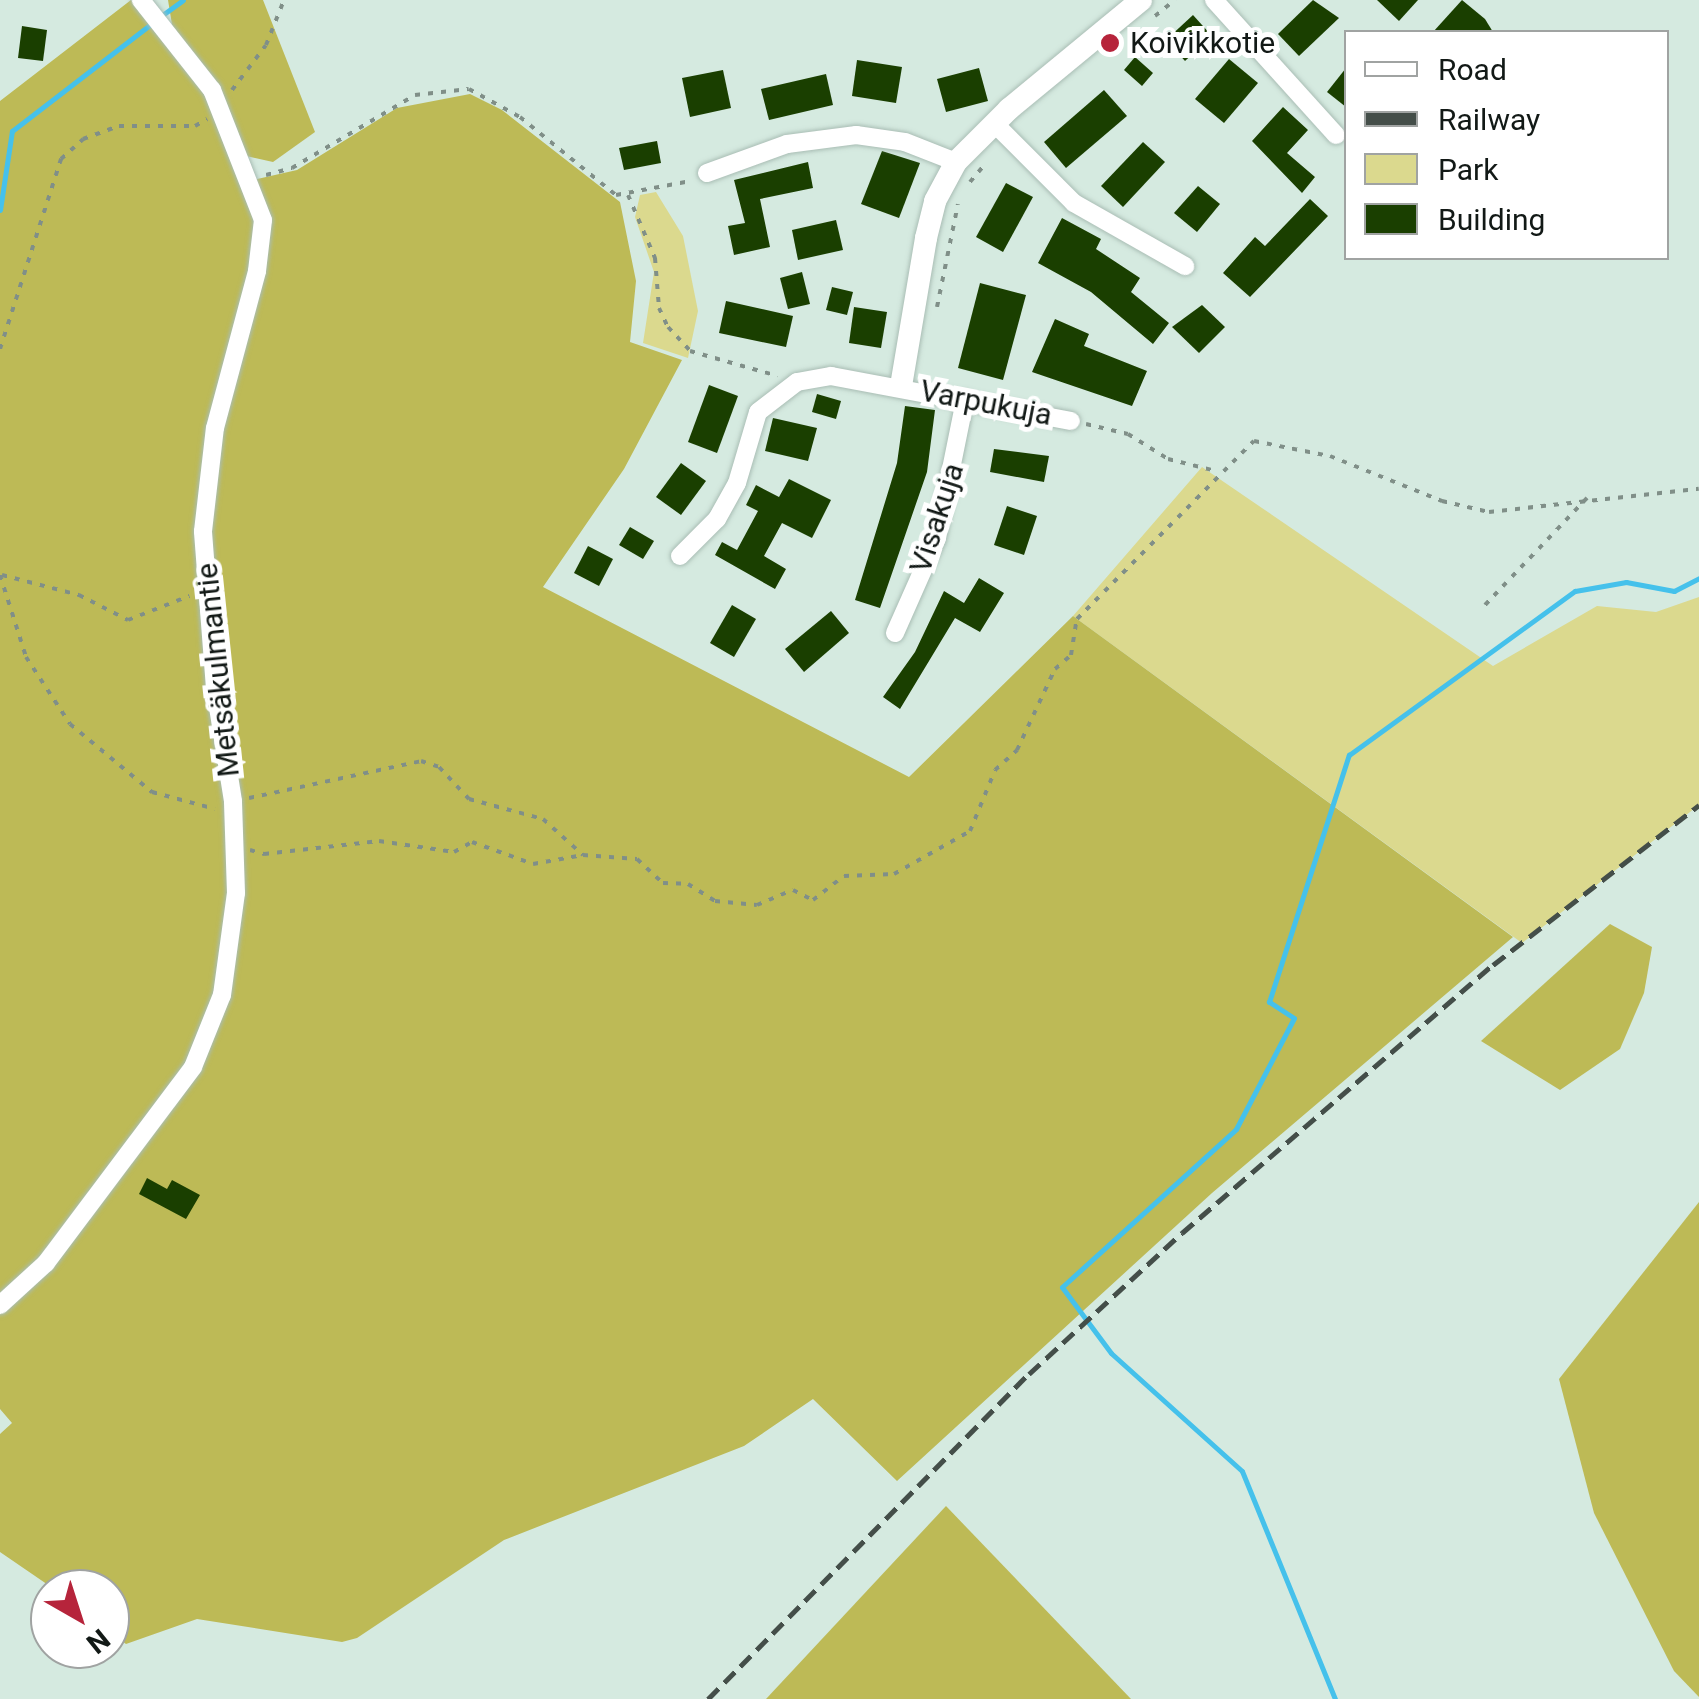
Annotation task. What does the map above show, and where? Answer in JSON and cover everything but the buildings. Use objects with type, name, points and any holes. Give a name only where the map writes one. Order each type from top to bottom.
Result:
[{"type":"street","points":[[1214,0],[1336,135]]},
{"type":"street","name":"Metsäkulmantie","points":[[0,1305],[46,1262],[193,1067],[222,995],[236,892],[233,808],[203,530],[212,446],[261,237],[251,179],[221,109],[145,5]]},
{"type":"street","points":[[901,386],[935,200],[956,162],[1001,130],[1145,10]]},
{"type":"street","points":[[1001,130],[1074,203],[1184,266]]},
{"type":"street","points":[[707,174],[787,144],[856,136],[905,142],[956,162]]},
{"type":"street","name":"Varpukuja","points":[[797,382],[831,376],[1072,420]]},
{"type":"street","points":[[680,556],[717,519],[736,483],[758,412],[797,382]]},
{"type":"street","name":"Visakuja","points":[[895,633],[946,506],[965,400]]},
{"type":"path","points":[[0,349],[60,159],[83,139],[119,126],[195,126],[221,109],[266,45],[284,0]]},
{"type":"path","points":[[1145,10],[1175,0]]},
{"type":"path","points":[[251,179],[292,168],[414,95],[470,89],[520,116],[616,195],[676,189],[707,174]]},
{"type":"path","points":[[936,312],[958,205],[1001,130]]},
{"type":"path","points":[[628,194],[655,258],[659,308],[690,350],[797,382]]},
{"type":"path","points":[[1072,420],[1128,434],[1168,458],[1219,472]]},
{"type":"path","points":[[234,845],[264,854],[379,842],[454,852],[472,842],[533,864],[583,855],[637,859],[663,883],[688,884],[715,901],[757,905],[793,890],[813,900],[844,876],[894,874],[970,831],[995,770],[1017,750],[1054,668],[1071,656],[1077,619],[1219,472],[1254,442],[1330,456],[1442,501],[1489,512],[1587,498],[1699,489]]},
{"type":"path","points":[[1485,605],[1587,498]]},
{"type":"path","points":[[0,575],[79,595],[128,620],[207,588]]},
{"type":"path","points":[[0,575],[26,657],[70,724],[152,792],[233,808],[420,761],[439,766],[469,799],[544,819],[583,855]]},
{"type":"green space","points":[[656,192],[683,236],[698,311],[688,358],[643,343],[654,272],[635,217],[640,195]]},
{"type":"green space","points":[[1202,467],[1493,666],[1597,606],[1656,612],[1699,597],[1699,805],[1522,943],[1073,616]]},
{"type":"shaded area","points":[[131,0],[206,93],[248,181],[297,170],[397,108],[470,94],[502,110],[620,202],[636,281],[630,342],[682,360],[624,469],[543,587],[909,777],[1073,616],[1513,937],[1212,1193],[897,1481],[813,1399],[744,1446],[504,1540],[357,1638],[342,1642],[197,1619],[130,1643],[130,1569],[30,1569],[30,1573],[0,1552],[0,1434],[12,1423],[0,1409],[0,101]]},
{"type":"shaded area","points":[[168,0],[263,0],[315,132],[273,162],[242,155],[175,43]]},
{"type":"shaded area","points":[[1610,924],[1652,947],[1644,993],[1620,1049],[1560,1090],[1481,1041]]},
{"type":"shaded area","points":[[1699,1202],[1699,1697],[1674,1671],[1594,1513],[1559,1379]]},
{"type":"shaded area","points":[[946,1506],[1131,1699],[766,1699]]},
{"type":"waterway","points":[[161,16],[183,0]]},
{"type":"waterway","points":[[0,210],[12,131],[152,23]]},
{"type":"waterway","points":[[1335,1699],[1242,1471],[1111,1353],[1062,1287],[1236,1129],[1294,1018],[1269,1002],[1349,755],[1575,591],[1626,582],[1674,591],[1699,578]]},
{"type":"railway","points":[[708,1699],[1029,1374],[1182,1233],[1493,965],[1699,805]]},
{"type":"place","name":"Koivikkotie","points":[[1110,43]]}]
